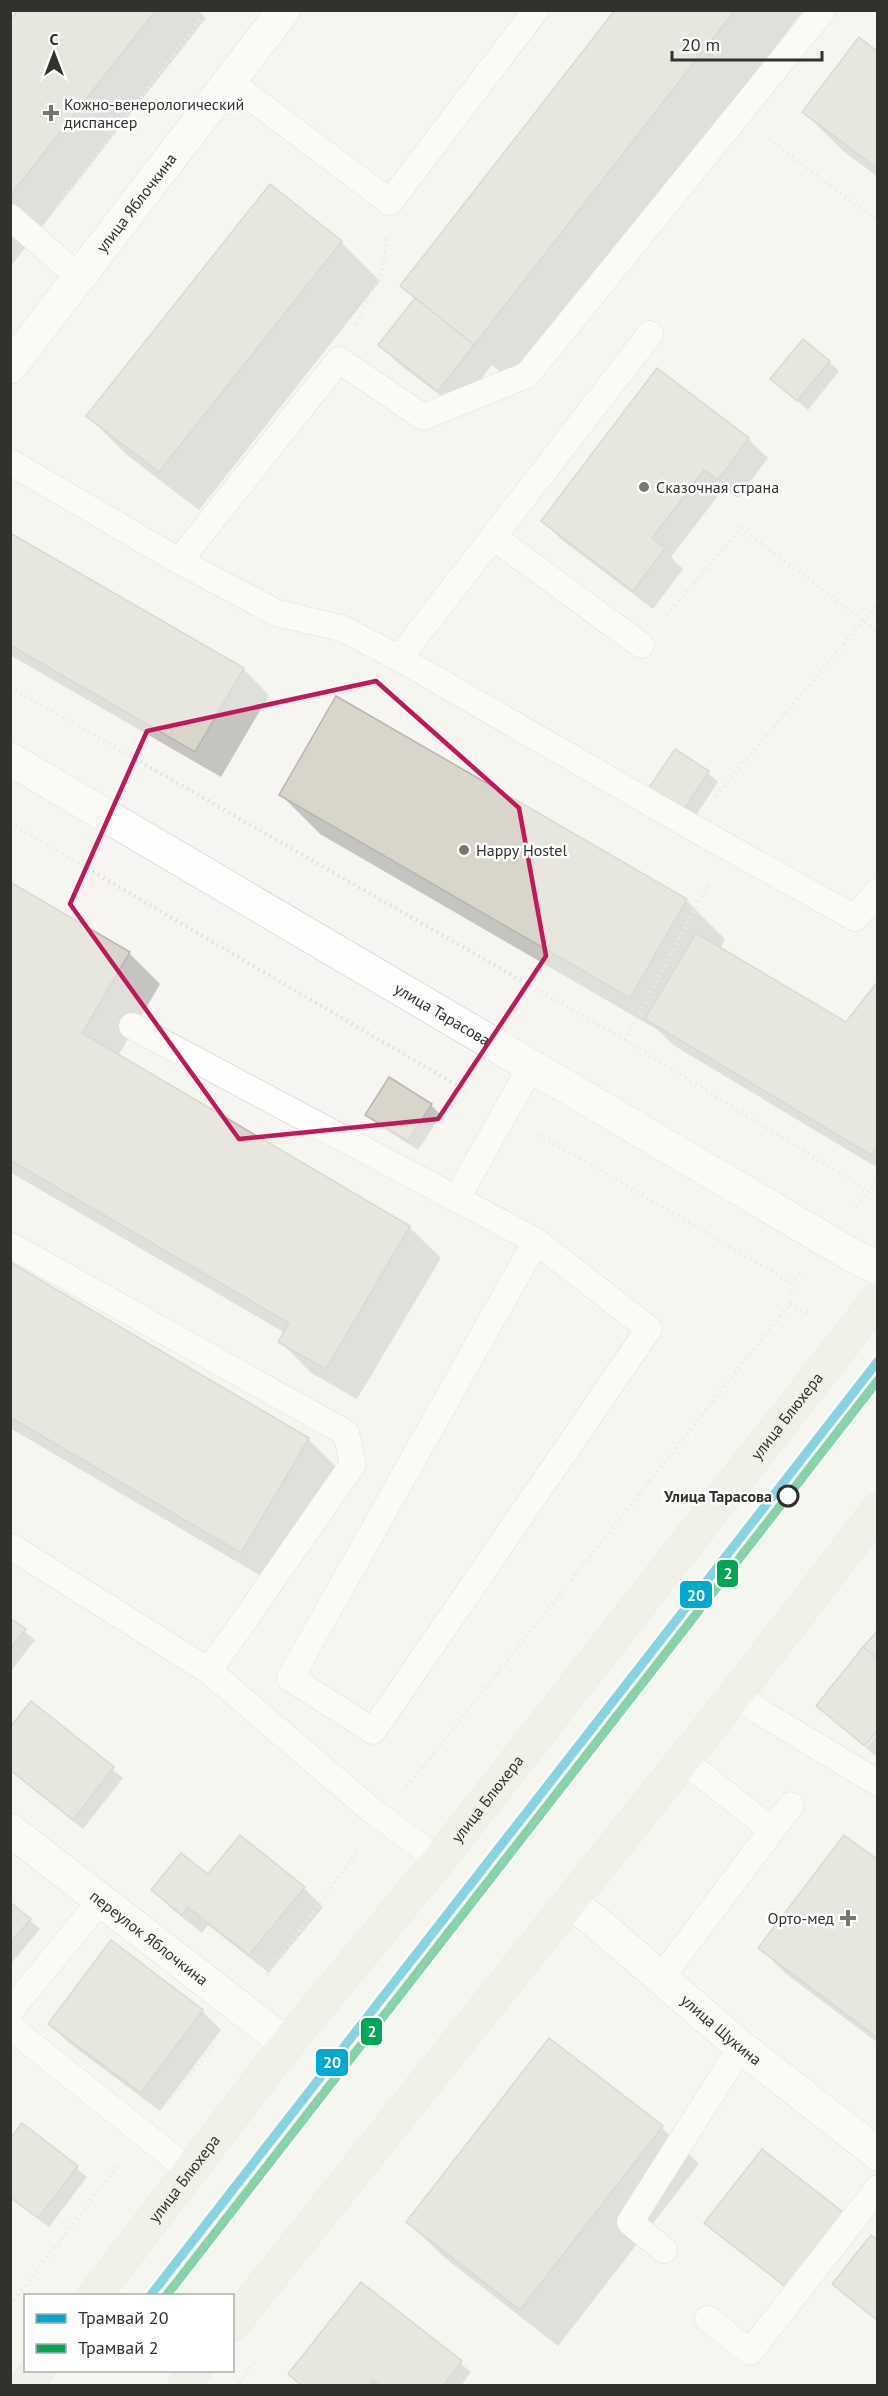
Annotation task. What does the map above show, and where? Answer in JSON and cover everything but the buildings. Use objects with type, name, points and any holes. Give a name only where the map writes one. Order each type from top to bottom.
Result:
[{"type":"main road","name":"улица Блюхера","points":[[95,2294],[287,2044],[440,1860],[878,1299]]},
{"type":"main road","points":[[234,2322],[736,1694],[878,1510]]},
{"type":"main road","points":[[26,2385],[36,2372]]},
{"type":"main road","points":[[184,2385],[194,2372]]},
{"type":"street","name":"улица Яблочкина","points":[[10,367],[284,10]]},
{"type":"street","name":"улица Тарасова","points":[[10,759],[878,1268]]},
{"type":"street","name":"переулок Яблочкина","points":[[10,1830],[287,2044]]},
{"type":"street","name":"улица Щукина","points":[[570,1902],[741,2047],[878,2154]]},
{"type":"lane","points":[[230,82],[390,202],[536,10]]},
{"type":"lane","points":[[179,561],[339,360],[423,417],[527,375],[823,10]]},
{"type":"lane","points":[[10,217],[79,277]]},
{"type":"lane","points":[[399,658],[650,334]]},
{"type":"lane","points":[[10,462],[179,561],[277,613],[341,628],[399,658],[728,848],[855,918],[878,891]]},
{"type":"lane","points":[[493,537],[641,645]]},
{"type":"lane","points":[[132,1026],[536,1241],[649,1329],[373,1731],[290,1678],[536,1241]]},
{"type":"lane","points":[[457,1198],[532,1065]]},
{"type":"lane","points":[[10,1245],[346,1433],[353,1464],[209,1671]]},
{"type":"lane","points":[[10,1546],[209,1671],[382,1818],[440,1860]]},
{"type":"lane","points":[[736,1694],[759,1711],[878,1783]]},
{"type":"lane","points":[[683,1760],[772,1830]]},
{"type":"lane","points":[[661,1978],[791,1805]]},
{"type":"lane","points":[[10,2011],[101,1900]]},
{"type":"lane","points":[[10,2027],[190,2171]]},
{"type":"lane","points":[[664,2250],[630,2223],[741,2047]]},
{"type":"lane","points":[[708,2319],[750,2352],[878,2188]]},
{"type":"path","points":[[34,237],[208,10]]},
{"type":"path","points":[[736,115],[878,221]]},
{"type":"path","points":[[339,360],[384,265],[390,202]]},
{"type":"path","points":[[641,645],[741,528],[878,632]]},
{"type":"path","points":[[690,826],[878,603]]},
{"type":"path","points":[[10,687],[625,1040],[868,1191]]},
{"type":"path","points":[[10,823],[792,1283]]},
{"type":"path","points":[[625,1040],[728,848]]},
{"type":"path","points":[[10,2305],[242,2009],[382,1818],[790,1304],[792,1283],[878,1181]]},
{"type":"highlighted area","points":[[376,681],[519,808],[546,956],[438,1119],[239,1139],[70,904],[147,731]]},
{"type":"tram line","name":"20","points":[[152,2294],[878,1361]]},
{"type":"tram line","name":"2","points":[[168,2294],[878,1380]]},
{"type":"place","name":"Кожно-венерологический диспансер","points":[[51,113]]},
{"type":"place","name":"Сказочная страна","points":[[644,487]]},
{"type":"place","name":"Happy Hostel","points":[[464,850]]},
{"type":"place","name":"Улица Тарасова","points":[[788,1496]]},
{"type":"place","name":"Орто-мед","points":[[848,1918]]}]
